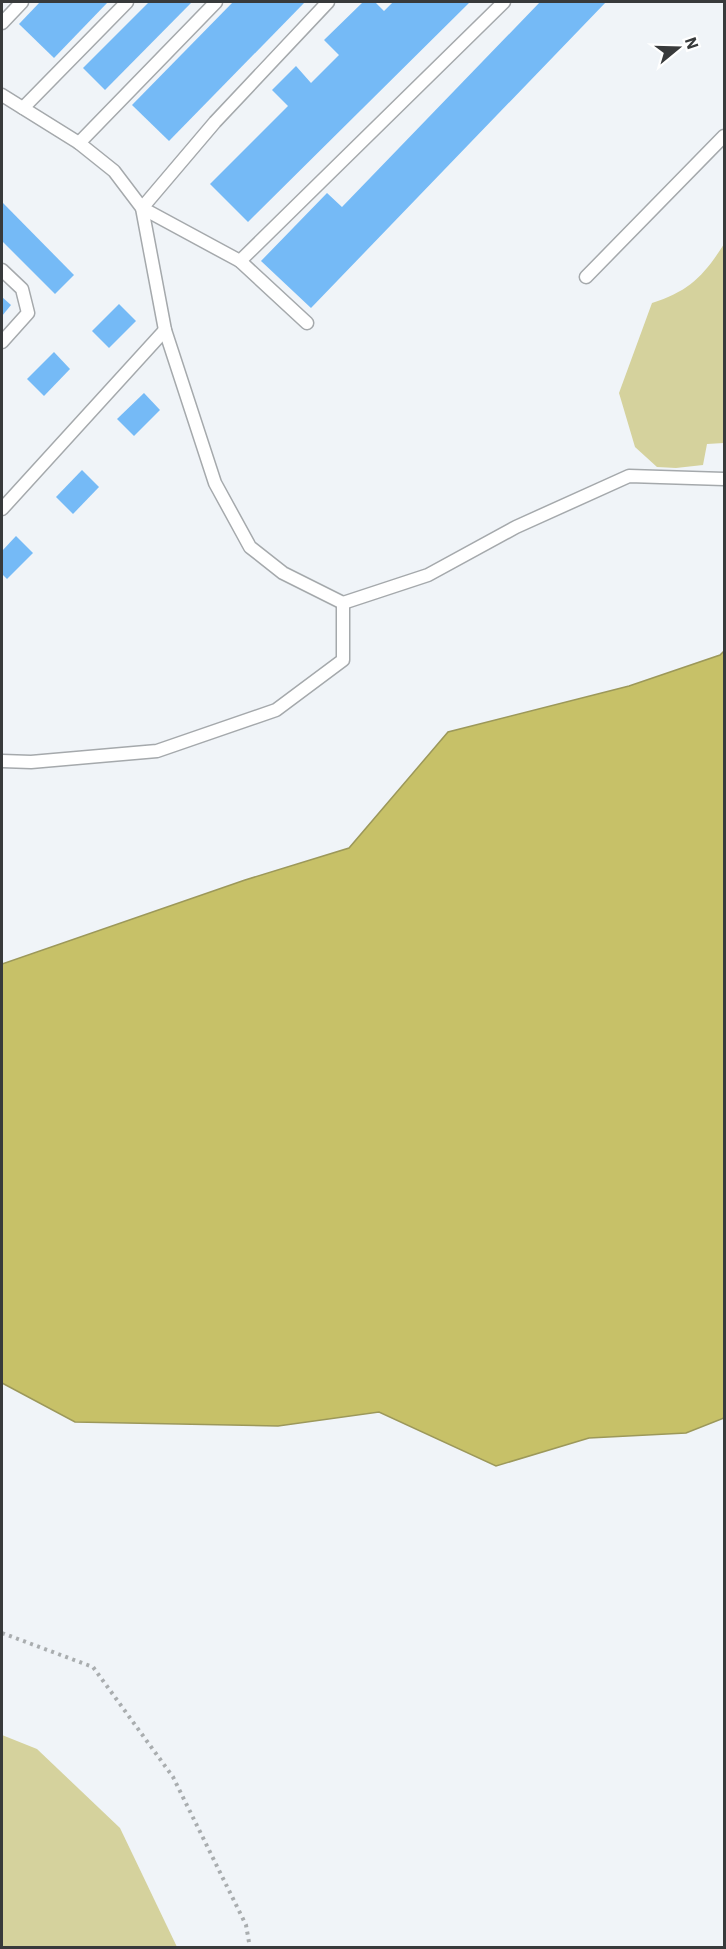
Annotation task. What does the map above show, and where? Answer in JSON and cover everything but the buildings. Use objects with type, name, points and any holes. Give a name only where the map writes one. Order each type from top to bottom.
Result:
[{"type":"lane","points":[[2,23],[22,2]]},
{"type":"lane","points":[[22,108],[127,2]]},
{"type":"lane","points":[[79,143],[216,2]]},
{"type":"lane","points":[[142,208],[215,122],[328,2]]},
{"type":"lane","points":[[240,261],[504,2]]},
{"type":"lane","points":[[2,95],[79,143],[114,171],[142,208],[240,261],[307,323]]},
{"type":"lane","points":[[586,277],[724,136]]},
{"type":"lane","points":[[142,208],[165,330],[215,483],[250,547],[283,573],[343,603],[428,575],[516,527],[629,476],[724,479]]},
{"type":"lane","points":[[2,270],[22,289],[28,313],[2,342]]},
{"type":"lane","points":[[2,509],[165,330]]},
{"type":"lane","points":[[2,761],[31,762],[157,751],[276,710],[343,660],[343,603]]},
{"type":"path","points":[[2,1633],[93,1667],[173,1777],[246,1925],[250,1947]]},
{"type":"shaded area","points":[[724,244],[724,443],[707,444],[703,465],[676,468],[657,467],[635,447],[619,393],[652,303],[686,288],[702,274]]},
{"type":"shaded area","points":[[724,651],[724,1418],[686,1433],[589,1438],[496,1466],[379,1412],[278,1426],[75,1422],[2,1383],[2,964],[245,880],[349,848],[448,732],[629,686],[720,655]]},
{"type":"shaded area","points":[[2,1735],[37,1749],[120,1828],[177,1947],[2,1947]]}]
